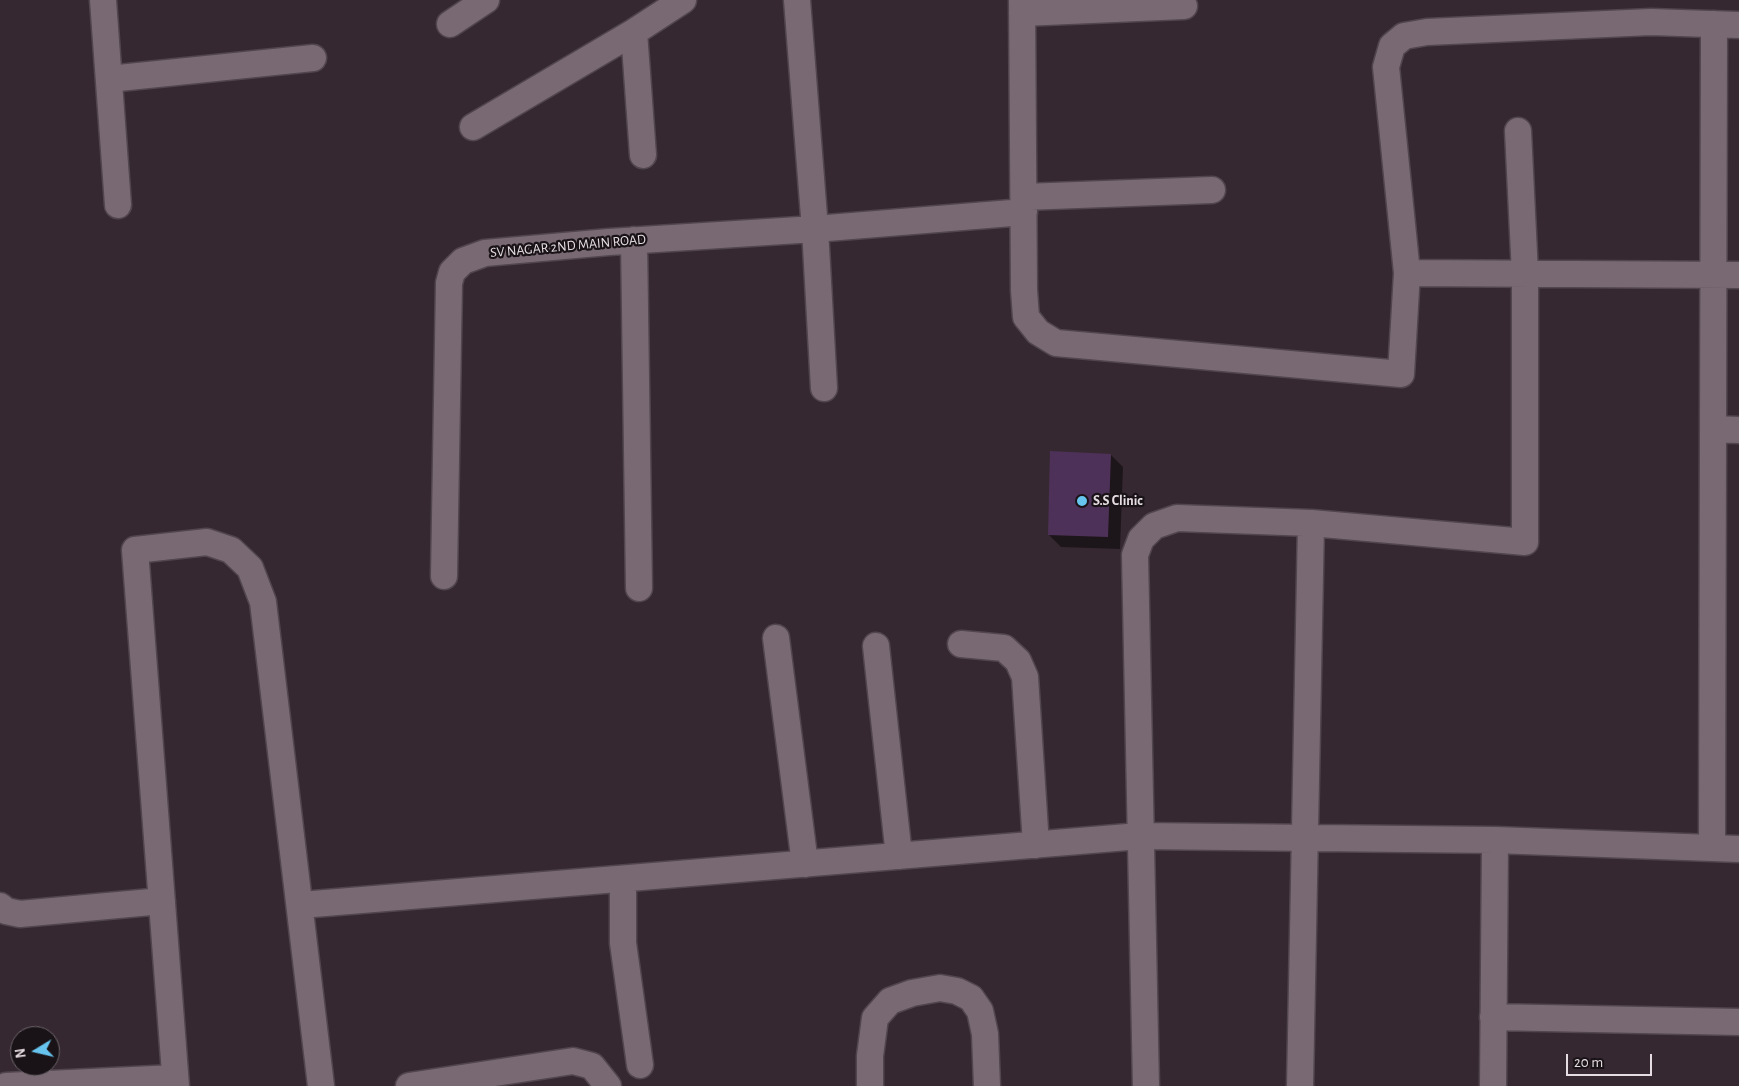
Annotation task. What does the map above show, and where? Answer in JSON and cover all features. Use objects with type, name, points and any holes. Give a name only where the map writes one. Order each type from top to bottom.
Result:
[{"type":"street","points":[[103,0],[118,205]]},
{"type":"street","points":[[450,24],[486,0]]},
{"type":"street","points":[[473,127],[634,32],[683,0]]},
{"type":"street","points":[[797,0],[815,229],[824,388]]},
{"type":"street","points":[[1184,6],[1022,6],[1026,317],[1038,332],[1056,343],[1402,374],[1407,272],[1386,67],[1392,46],[1404,36],[1427,32],[1651,11],[1714,24],[1739,25]]},
{"type":"street","points":[[1712,847],[1714,429],[1726,275],[1714,24]]},
{"type":"street","points":[[634,32],[643,155]]},
{"type":"street","points":[[109,79],[313,58]]},
{"type":"street","points":[[1146,1086],[1135,555],[1141,539],[1154,526],[1177,518],[1311,523],[1525,542],[1525,274],[1518,131]]},
{"type":"street","name":"SV NAGAR 2ND MAIN ROAD","points":[[444,576],[449,283],[452,272],[463,261],[485,253],[634,240],[815,229],[1024,205],[1212,190]]},
{"type":"street","points":[[634,240],[639,588]]},
{"type":"street","points":[[1407,272],[1726,275]]},
{"type":"street","points":[[1714,429],[1739,430]]},
{"type":"street","points":[[1300,1086],[1311,523]]},
{"type":"street","points":[[6,1086],[175,1082],[135,550],[207,542],[231,550],[250,568],[263,602],[301,905],[321,1086]]},
{"type":"street","points":[[776,638],[805,864]]},
{"type":"street","points":[[961,644],[1004,648],[1018,661],[1025,677],[1036,845]]},
{"type":"street","points":[[876,646],[898,856]]},
{"type":"street","points":[[301,905],[1140,836],[1495,840],[1739,849]]},
{"type":"street","points":[[1493,1086],[1495,840]]},
{"type":"street","points":[[624,879],[624,943],[640,1066]]},
{"type":"street","points":[[0,906],[6,911],[20,914],[162,901]]},
{"type":"street","points":[[870,1086],[870,1056],[875,1018],[890,1001],[912,993],[940,988],[957,991],[970,998],[980,1011],[985,1034],[987,1086]]},
{"type":"street","points":[[1493,1017],[1739,1022]]},
{"type":"street","points":[[409,1086],[573,1061],[592,1066],[608,1086]]},
{"type":"building","points":[[1050,451],[1111,454],[1108,537],[1048,535]]},
{"type":"place","name":"S.S Clinic","points":[[1082,501]]}]
